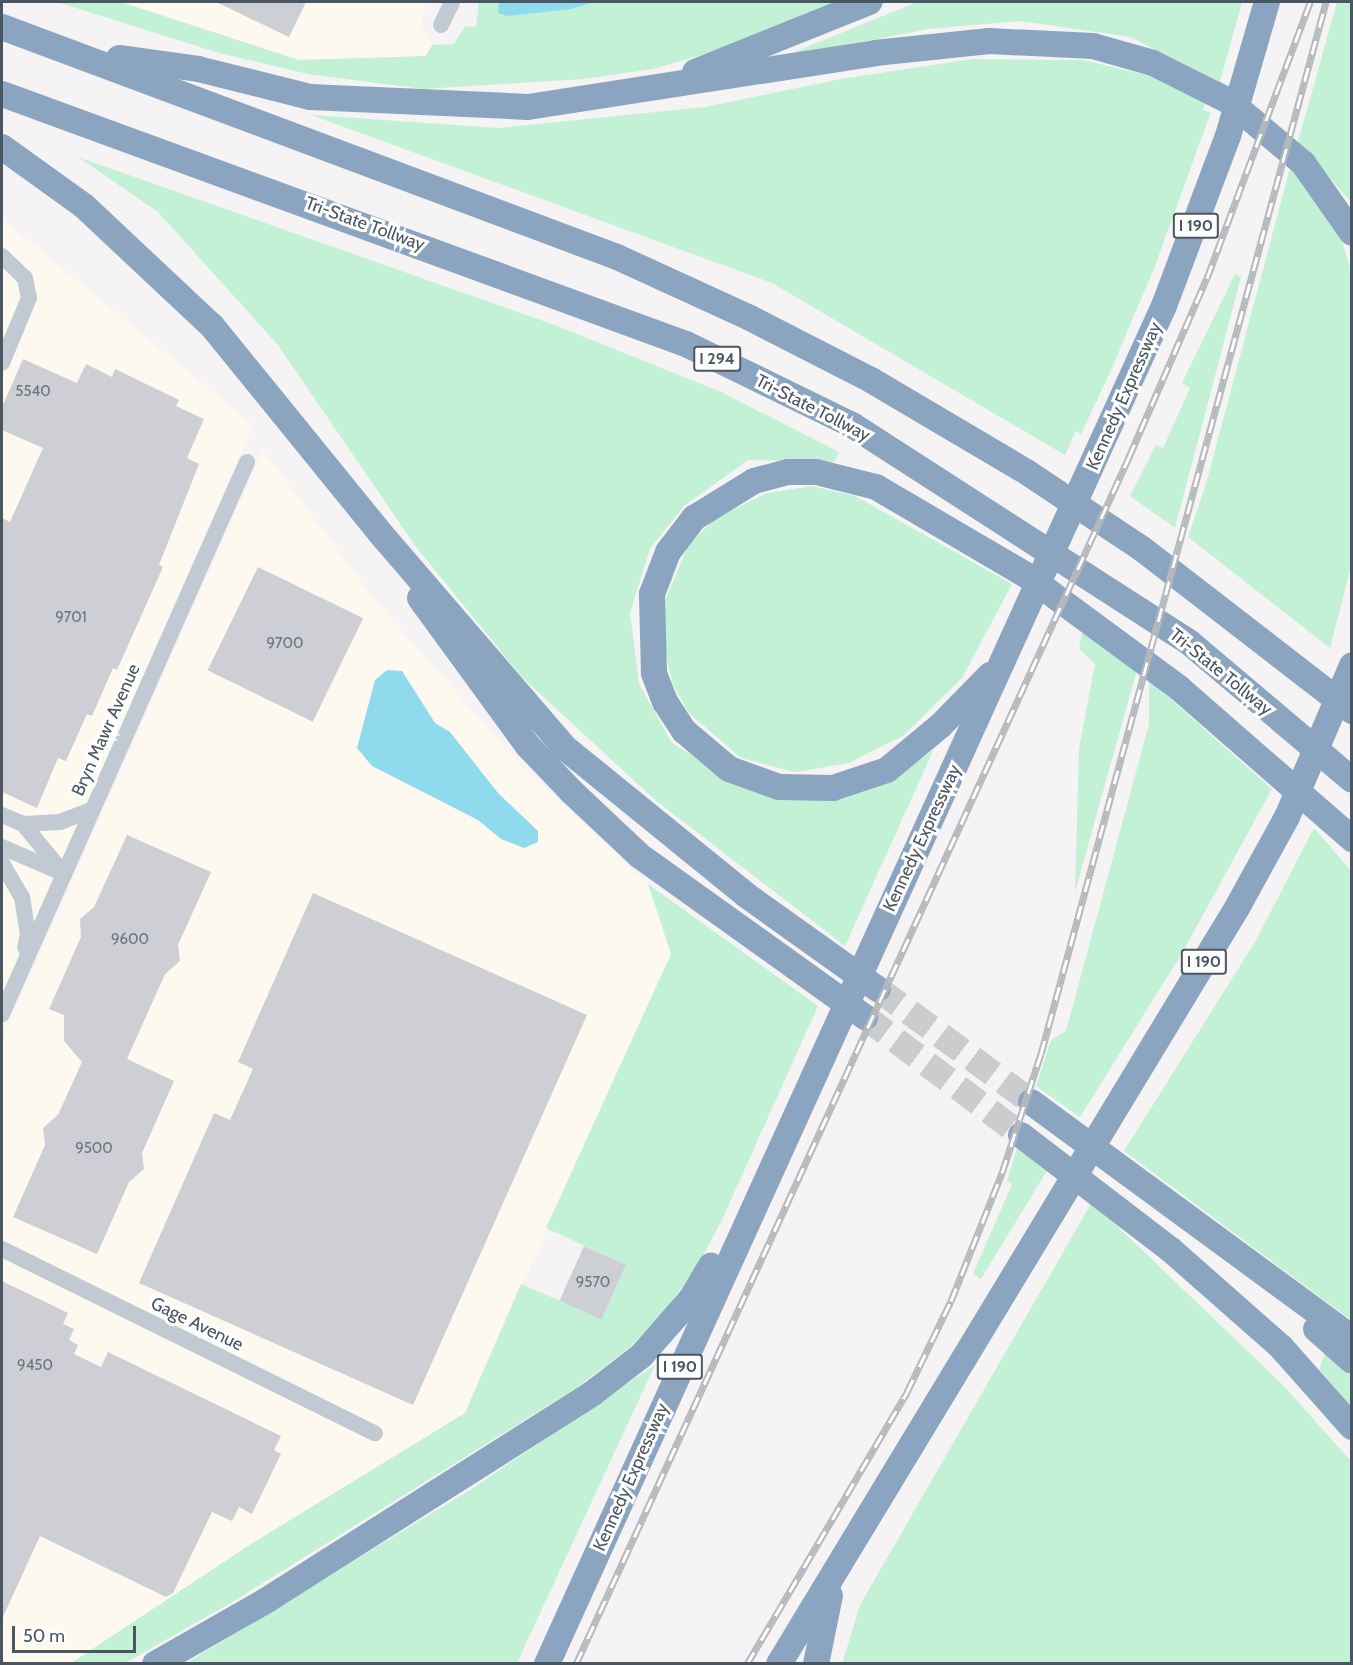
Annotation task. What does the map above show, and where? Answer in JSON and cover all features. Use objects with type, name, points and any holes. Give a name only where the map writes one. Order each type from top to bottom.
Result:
[{"type":"highway","points":[[643,92],[870,2]]},
{"type":"highway","name":"Kennedy Expressway","points":[[547,1664],[1188,250],[1267,2]]},
{"type":"highway","points":[[2,27],[72,51],[617,257],[861,375],[1028,473],[1141,548],[1352,711]]},
{"type":"highway","points":[[72,51],[198,69],[310,98],[528,107],[643,92],[875,53],[989,41],[1093,46],[1192,78],[1255,120],[1303,163],[1352,233]]},
{"type":"highway","name":"Tri-State Tollway","points":[[2,93],[686,344],[852,425],[1190,644],[1352,780]]},
{"type":"highway","points":[[2,147],[84,206],[213,326],[381,534],[564,747],[746,895],[878,989]]},
{"type":"highway","points":[[1003,662],[940,726],[886,770],[833,788],[779,787],[729,769],[684,731],[665,702],[654,673],[650,636],[652,594],[668,552],[694,518],[754,481],[788,472],[816,472],[876,487],[940,521],[1083,618],[1179,688],[1352,839]]},
{"type":"highway","points":[[381,534],[403,574],[479,681],[528,746],[572,792],[640,856],[865,1017]]},
{"type":"highway","name":"I 190","points":[[779,1664],[834,1578],[1287,817],[1352,664]]},
{"type":"highway","points":[[1327,818],[1352,853]]},
{"type":"highway","points":[[155,1664],[267,1600],[491,1461],[641,1356],[691,1299],[718,1255],[778,1122],[815,1071]]},
{"type":"highway","points":[[1031,1102],[1352,1338]]},
{"type":"highway","points":[[1021,1135],[1171,1250],[1281,1347],[1352,1427]]},
{"type":"highway","points":[[1270,1277],[1352,1361]]},
{"type":"highway","points":[[816,1664],[834,1578]]},
{"type":"street","points":[[441,25],[452,2]]},
{"type":"street","points":[[2,256],[25,278],[28,288],[26,306],[4,357]]},
{"type":"street","name":"Bryn Mawr Avenue","points":[[2,1014],[247,462]]},
{"type":"street","points":[[2,815],[23,824],[60,822],[92,810]]},
{"type":"street","points":[[23,824],[64,874]]},
{"type":"street","points":[[2,847],[64,874]]},
{"type":"street","points":[[2,863],[14,879],[26,913],[21,971]]},
{"type":"street","name":"Gage Avenue","points":[[2,1249],[375,1433]]},
{"type":"shaded area","points":[[121,2],[434,2],[425,10],[421,26],[432,45],[426,56],[299,60]]},
{"type":"shaded area","points":[[2,219],[253,425],[2,996]]},
{"type":"shaded area","points":[[263,450],[378,604],[517,761],[648,884],[671,954],[465,1413],[251,1544],[70,1663],[2,1664],[2,1039]]},
{"type":"green space","points":[[57,2],[121,2],[299,60],[426,56],[432,45],[454,44],[465,26],[476,27],[479,2],[572,9],[594,2],[846,2],[752,41],[653,69],[584,79],[423,89],[308,74],[219,53]]},
{"type":"green space","points":[[917,2],[1242,2],[1220,82],[1130,37],[1021,21],[928,29],[780,58]]},
{"type":"green space","points":[[1337,2],[1351,2],[1351,202],[1298,142]]},
{"type":"green space","points":[[972,59],[1083,60],[1159,78],[1207,100],[1203,110],[1211,112],[1155,266],[1111,370],[1081,434],[1076,431],[1065,455],[772,283],[311,115],[498,128],[705,107],[841,79]]},
{"type":"green space","points":[[78,157],[552,324],[719,391],[839,452],[834,462],[748,460],[684,506],[650,549],[630,613],[639,684],[672,743],[743,787],[896,773],[933,751],[845,946],[654,799],[522,677],[416,547],[278,345],[158,212]]},
{"type":"green space","points":[[1290,168],[1320,200],[1341,238],[1351,271],[1351,566],[1330,648],[1188,537],[1206,484]]},
{"type":"green space","points":[[1235,274],[1241,277],[1175,528],[1130,496],[1156,445],[1163,448],[1190,388],[1182,383]]},
{"type":"green space","points":[[812,486],[855,496],[1012,584],[962,678],[903,736],[849,763],[795,772],[741,758],[689,713],[673,685],[666,655],[664,603],[688,546],[713,520],[764,494]]},
{"type":"green space","points":[[1082,632],[1137,670],[1075,892],[1079,749],[1095,664],[1079,649]]},
{"type":"green space","points":[[1149,680],[1272,789],[1181,955],[1080,1117],[1036,1086],[1051,1040],[1066,1031],[1149,724]]},
{"type":"green space","points":[[1314,828],[1351,871],[1351,1320],[1124,1151],[1255,942]]},
{"type":"green space","points":[[648,884],[818,1006],[721,1222],[699,1263],[667,1308],[628,1349],[576,1388],[229,1604],[125,1663],[70,1664],[251,1544],[465,1413],[521,1284],[602,1319],[626,1265],[546,1228],[671,954]]},
{"type":"green space","points":[[1017,1148],[1048,1169],[981,1279],[973,1274],[1012,1184],[1007,1181]]},
{"type":"green space","points":[[1092,1202],[1281,1383],[1351,1461],[1351,1663],[842,1664],[860,1605]]},
{"type":"green space","points":[[1325,1353],[1351,1377],[1351,1407],[1319,1369]]},
{"type":"green space","points":[[655,1365],[517,1663],[185,1664],[473,1488]]},
{"type":"water","points":[[499,2],[594,2],[572,9],[507,16],[498,13]]},
{"type":"water","points":[[387,670],[402,671],[435,723],[450,732],[498,793],[538,831],[538,842],[524,848],[501,839],[478,820],[372,766],[357,748],[375,680]]},
{"type":"building","points":[[216,2],[306,2],[289,37]]},
{"type":"building","points":[[23,359],[77,383],[86,364],[112,377],[115,369],[179,400],[176,406],[204,419],[187,458],[199,464],[159,565],[163,567],[117,670],[113,668],[92,716],[87,714],[66,761],[58,758],[37,808],[2,792],[2,518],[10,522],[43,448],[2,430],[2,407]]},
{"type":"building","points":[[258,567],[363,618],[313,722],[208,670]]},
{"type":"building","points":[[127,835],[211,872],[178,945],[180,961],[165,974],[127,1059],[174,1081],[142,1153],[144,1169],[129,1182],[97,1254],[13,1217],[45,1145],[43,1128],[58,1115],[82,1062],[64,1041],[64,1015],[49,1009],[81,937],[80,919],[94,907]]},
{"type":"building","points":[[313,893],[587,1015],[413,1405],[139,1283],[214,1113],[230,1120],[253,1069],[238,1062]]},
{"type":"building","points":[[584,1246],[626,1265],[602,1320],[560,1301]]},
{"type":"building","points":[[2,1281],[68,1313],[63,1324],[74,1329],[69,1340],[78,1345],[74,1354],[101,1367],[108,1352],[281,1436],[274,1450],[281,1454],[252,1514],[239,1507],[232,1521],[212,1512],[173,1593],[166,1597],[40,1536],[2,1619]]},
{"type":"tunnel","points":[[878,989],[1031,1102]]},
{"type":"tunnel","points":[[865,1017],[1021,1135]]},
{"type":"railway","points":[[576,1664],[1129,457],[1207,278],[1310,2]]},
{"type":"railway","points":[[747,1664],[907,1392],[951,1301],[1002,1173],[1041,1054],[1326,2]]}]
